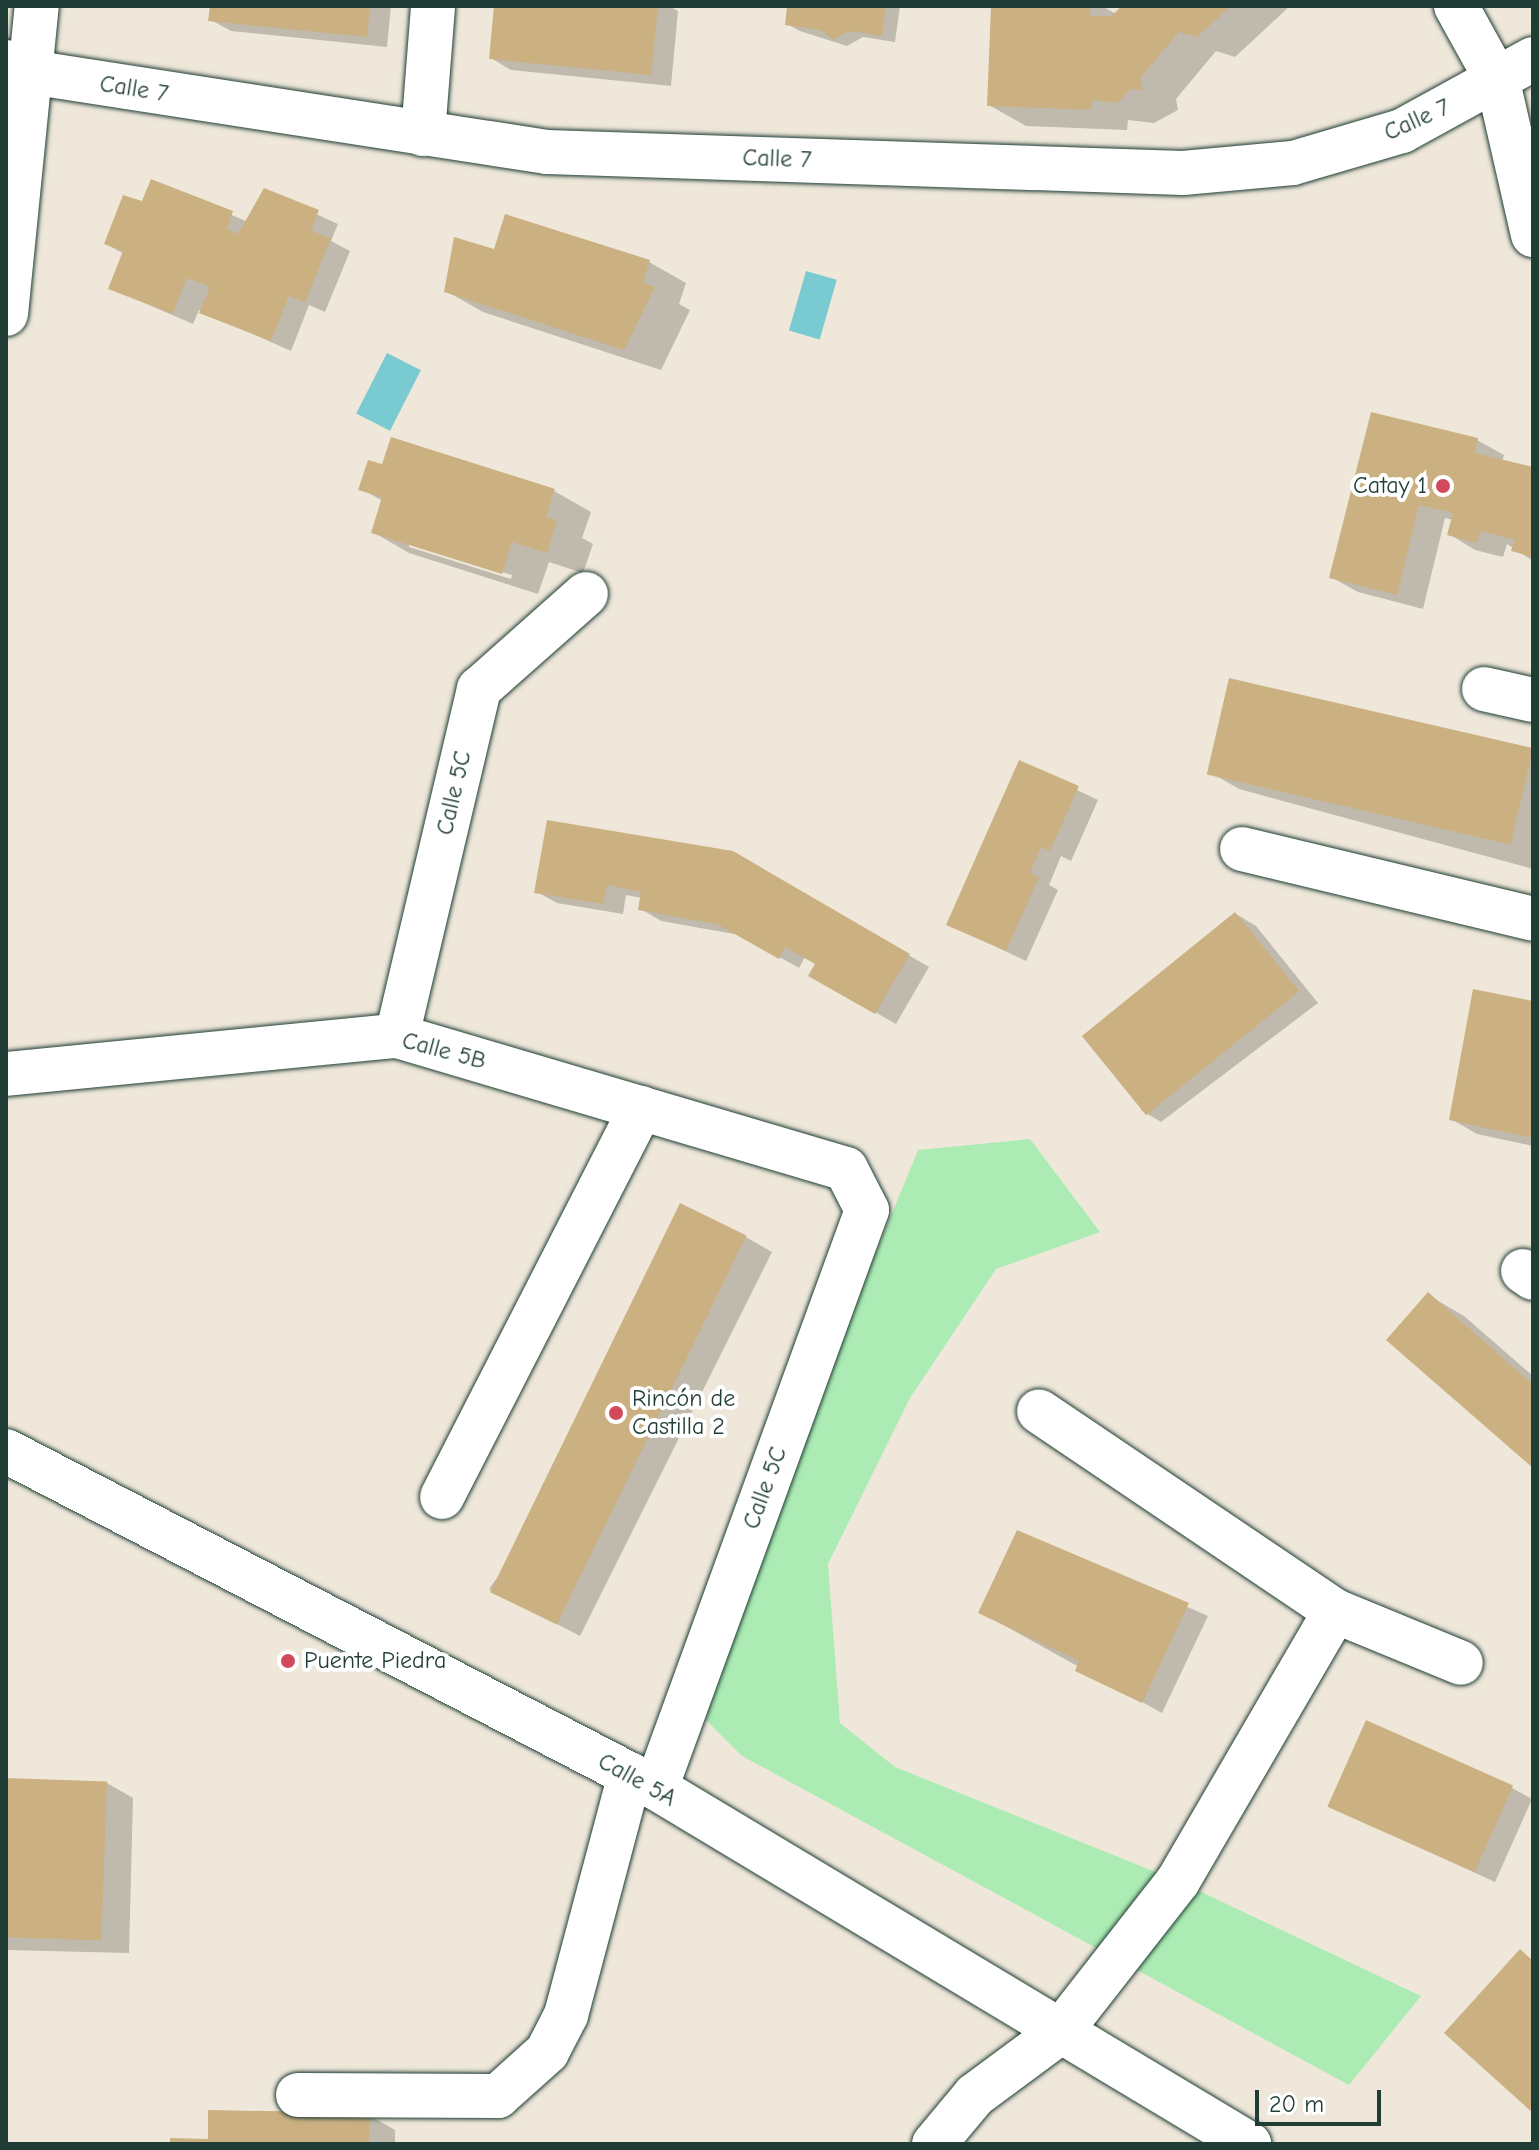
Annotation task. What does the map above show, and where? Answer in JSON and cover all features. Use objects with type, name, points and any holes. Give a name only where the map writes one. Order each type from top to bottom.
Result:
[{"type":"street","points":[[6,307],[18,67],[37,6]]},
{"type":"street","points":[[423,134],[433,6]]},
{"type":"street","points":[[1456,6],[1515,70],[1533,235]]},
{"type":"street","name":"Calle 7","points":[[18,67],[547,152],[1183,173],[1293,163],[1402,131],[1515,70]]},
{"type":"street","name":"Calle 5C","points":[[397,1036],[479,689],[586,594]]},
{"type":"street","points":[[1484,689],[1533,700]]},
{"type":"street","points":[[1242,849],[1533,918]]},
{"type":"street","name":"Calle 5B","points":[[6,1074],[397,1036],[846,1169],[860,1188]]},
{"type":"street","points":[[442,1497],[641,1108]]},
{"type":"street","name":"Calle 5C","points":[[298,2095],[498,2096],[547,2052],[566,2015],[643,1781],[867,1210],[860,1188]]},
{"type":"street","points":[[1039,1411],[1335,1611],[1461,1663]]},
{"type":"street","name":"Calle 5A","points":[[6,1451],[643,1781],[1249,2144]]},
{"type":"street","points":[[934,2144],[975,2095],[1060,2032],[1178,1881],[1335,1611]]},
{"type":"green space","points":[[1030,1139],[1100,1232],[996,1269],[910,1398],[828,1564],[840,1723],[895,1767],[1178,1881],[1421,1996],[1349,2085],[742,1756],[706,1720],[736,1593],[918,1150]]},
{"type":"water","points":[[806,271],[837,280],[820,339],[789,331]]},
{"type":"water","points":[[387,353],[421,370],[390,431],[356,414]]},
{"type":"building","points":[[210,6],[370,6],[367,37],[208,21]]},
{"type":"building","points":[[494,6],[658,6],[651,75],[489,59]]},
{"type":"building","points":[[787,6],[886,6],[882,36],[849,31],[833,40],[821,30],[785,25]]},
{"type":"building","points":[[991,6],[1090,6],[1090,16],[1111,16],[1122,6],[1231,6],[1197,37],[1179,32],[1140,78],[1143,90],[1131,89],[1117,103],[1092,100],[1091,110],[987,106]]},
{"type":"building","points":[[151,179],[233,211],[227,229],[238,234],[264,188],[319,210],[311,231],[331,238],[305,303],[289,296],[271,341],[199,313],[210,287],[187,278],[173,314],[108,289],[123,251],[104,244],[123,195],[142,201]]},
{"type":"building","points":[[505,214],[650,260],[643,283],[655,287],[624,350],[444,292],[454,237],[494,249]]},
{"type":"building","name":"Catay 1","points":[[1371,412],[1478,438],[1475,453],[1533,467],[1533,557],[1511,551],[1515,540],[1480,531],[1477,543],[1447,535],[1453,513],[1419,505],[1397,595],[1329,578]]},
{"type":"building","points":[[391,437],[555,489],[546,517],[557,521],[547,553],[512,542],[502,574],[371,533],[382,497],[358,490],[368,460],[382,464]]},
{"type":"building","points":[[1229,678],[1533,748],[1511,845],[1207,774]]},
{"type":"building","points":[[1019,760],[1079,786],[1050,851],[1041,847],[1030,873],[1039,877],[1006,951],[946,925]]},
{"type":"building","points":[[547,820],[733,851],[910,954],[875,1014],[808,976],[815,964],[785,947],[779,959],[717,924],[638,910],[641,892],[607,885],[603,904],[534,893]]},
{"type":"building","points":[[1235,912],[1299,991],[1146,1115],[1082,1036]]},
{"type":"building","points":[[1473,989],[1533,1001],[1533,1138],[1449,1120]]},
{"type":"building","name":"Rincón de Castilla 2","points":[[680,1203],[747,1235],[557,1625],[490,1592]]},
{"type":"building","points":[[1428,1292],[1533,1385],[1533,1468],[1386,1340]]},
{"type":"building","points":[[1017,1530],[1189,1603],[1142,1703],[1075,1671],[1079,1661],[978,1613]]},
{"type":"building","points":[[1366,1720],[1513,1785],[1474,1872],[1327,1807]]},
{"type":"building","points":[[6,1778],[107,1782],[101,1940],[6,1937]]},
{"type":"building","points":[[1520,1949],[1533,1961],[1533,2113],[1444,2033]]},
{"type":"building","points":[[208,2110],[369,2113],[369,2144],[170,2144],[170,2138],[208,2139]]},
{"type":"place","name":"Catay 1","points":[[1443,486]]},
{"type":"place","name":"Rincón de Castilla 2","points":[[616,1413]]},
{"type":"place","name":"Puente Piedra","points":[[288,1661]]}]
